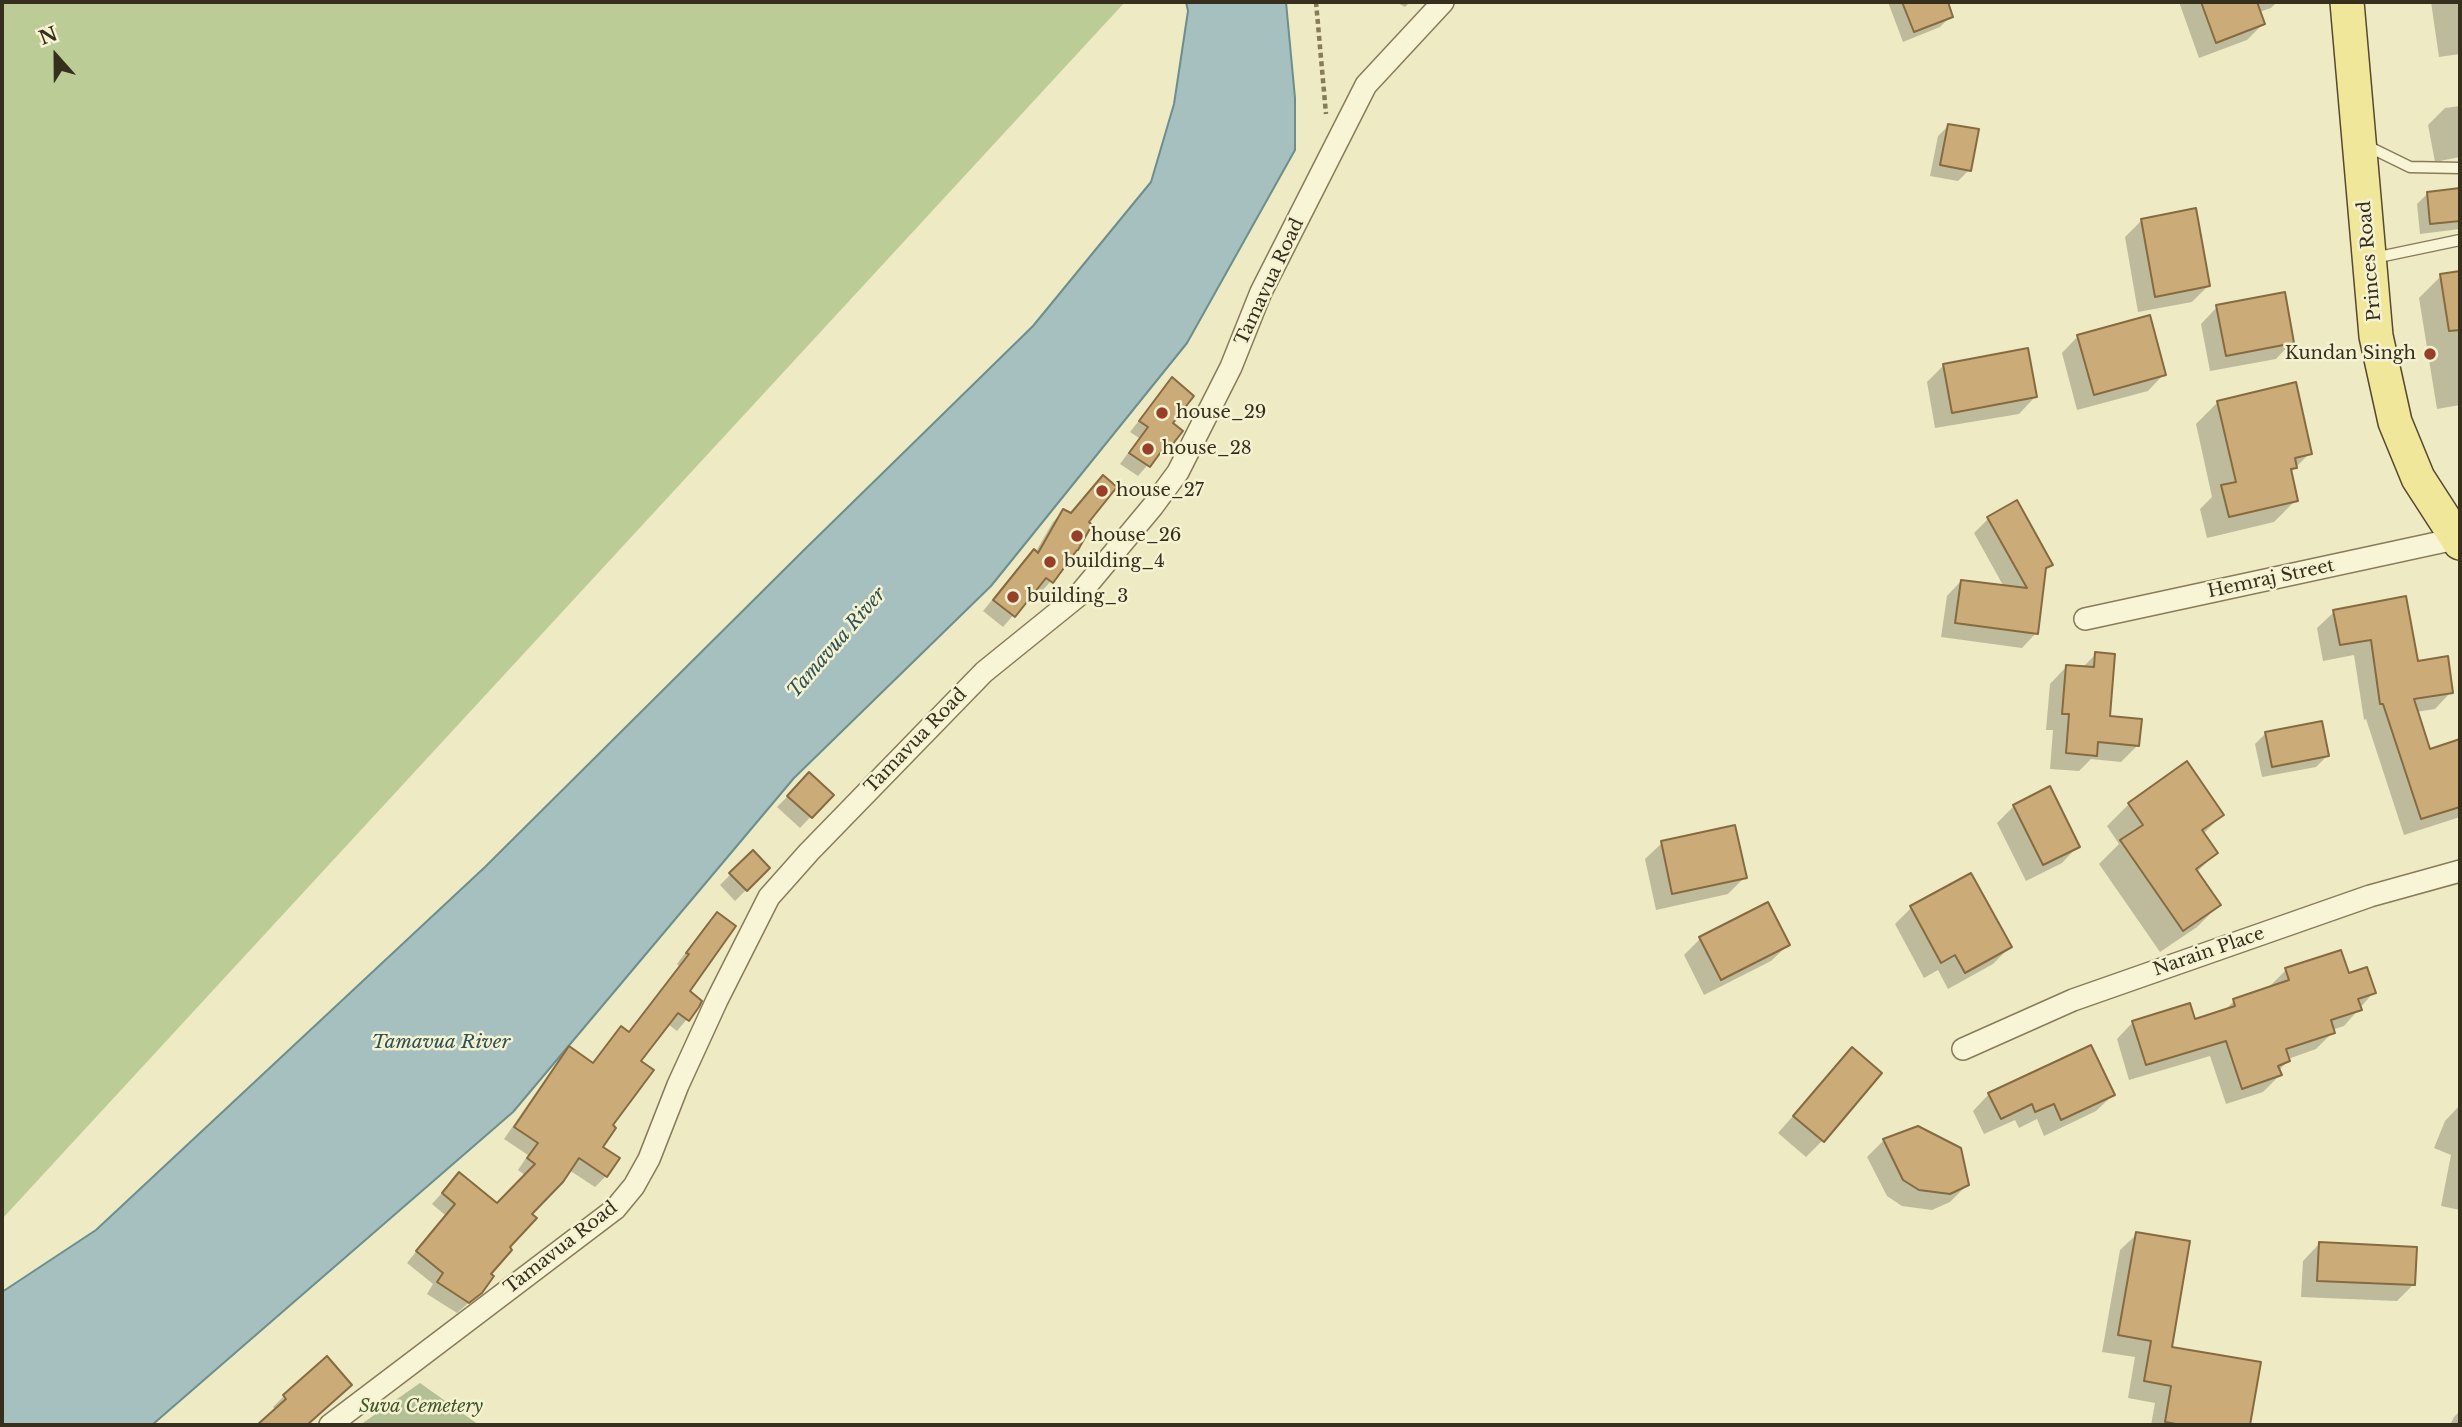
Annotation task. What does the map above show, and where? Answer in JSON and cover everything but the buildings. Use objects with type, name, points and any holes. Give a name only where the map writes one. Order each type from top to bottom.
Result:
[{"type":"main road","name":"Princes Road","points":[[2347,2],[2376,336],[2395,422],[2418,478],[2459,540]]},
{"type":"street","name":"Tamavua Road","points":[[330,1425],[607,1216],[634,1186],[649,1159],[678,1085],[723,988],[769,897],[827,833],[984,672],[1078,596],[1153,506],[1178,472],[1231,367],[1261,292],[1366,85],[1443,2]]},
{"type":"street","name":"Hemraj Street","points":[[2085,619],[2459,540]]},
{"type":"street","name":"Narain Place","points":[[1962,1049],[2073,1000],[2370,896],[2460,871]]},
{"type":"lane","points":[[2359,142],[2410,167],[2460,168]]},
{"type":"lane","points":[[2370,259],[2460,240]]},
{"type":"path","points":[[1316,2],[1330,160]]},
{"type":"green space","points":[[2,2],[1125,2],[2,1219]]},
{"type":"green space","name":"Suva Cemetery","points":[[420,1383],[479,1425],[360,1425]]},
{"type":"water","name":"Tamavua River","points":[[1186,2],[1286,2],[1295,98],[1295,150],[1187,343],[991,586],[794,778],[513,1112],[152,1425],[2,1425],[2,1292],[96,1230],[485,867],[1033,326],[1151,182],[1174,104],[1188,11]]},
{"type":"place","name":"Kundan Singh","points":[[2430,354]]},
{"type":"place","name":"house_29","points":[[1162,413]]},
{"type":"place","name":"house_28","points":[[1148,449]]},
{"type":"place","name":"house_27","points":[[1102,491]]},
{"type":"place","name":"house_26","points":[[1077,536]]},
{"type":"place","name":"building_4","points":[[1050,562]]},
{"type":"place","name":"building_3","points":[[1013,597]]}]
